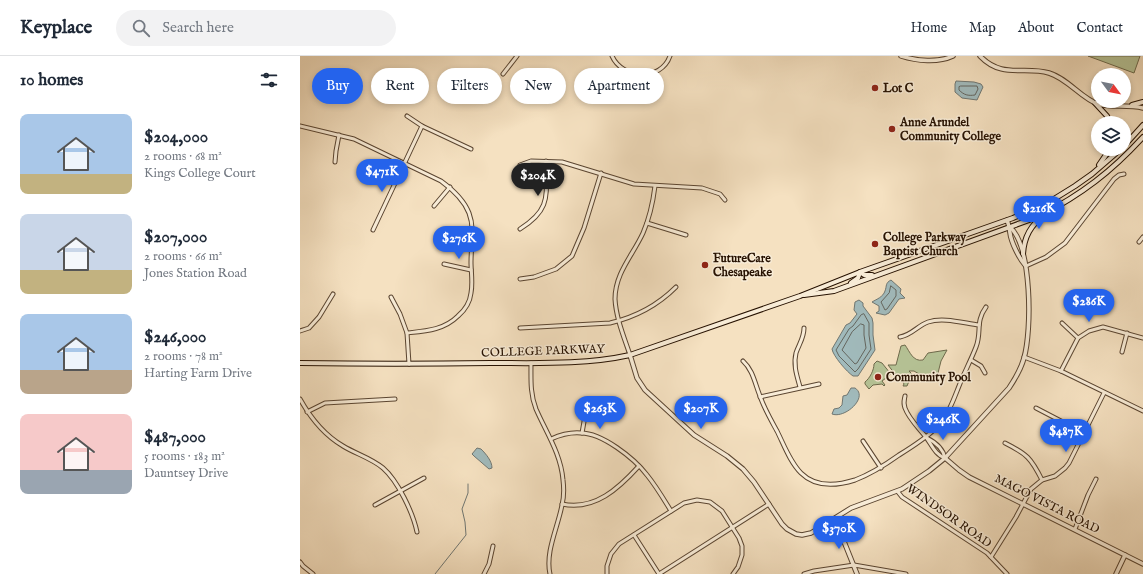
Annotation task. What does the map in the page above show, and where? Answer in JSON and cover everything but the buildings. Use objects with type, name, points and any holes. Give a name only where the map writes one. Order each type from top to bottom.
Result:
[{"type":"main road","points":[[1132,105],[1143,102]]},
{"type":"main road","points":[[1100,108],[1107,116]]},
{"type":"main road","points":[[1131,138],[1143,125]]},
{"type":"main road","name":"COLLEGE PARKWAY","points":[[800,296],[834,292],[1040,216],[1098,181],[1116,166],[1143,137]]},
{"type":"main road","points":[[1092,174],[1106,156]]},
{"type":"main road","name":"COLLEGE PARKWAY","points":[[300,363],[531,363],[605,360],[630,355],[800,296],[860,272],[1007,220],[1054,199],[1092,174],[1113,156]]},
{"type":"main road","points":[[1023,254],[1024,240],[1029,230],[1037,221],[1054,208]]},
{"type":"main road","points":[[834,292],[854,281],[860,276],[860,272],[868,276],[886,272]]},
{"type":"street","points":[[503,74],[517,56]]},
{"type":"street","points":[[612,56],[615,62],[622,69],[650,74],[663,68],[670,56]]},
{"type":"street","points":[[901,56],[923,61],[953,56]]},
{"type":"street","points":[[980,56],[992,66],[1002,69],[1050,73],[1059,77],[1091,100]]},
{"type":"street","points":[[1132,105],[1143,108]]},
{"type":"street","points":[[407,116],[422,126],[471,149]]},
{"type":"street","points":[[300,126],[354,139],[441,180],[461,198],[469,213],[473,234],[471,293],[464,310],[450,323],[435,330],[407,333]]},
{"type":"street","points":[[372,230],[422,126]]},
{"type":"street","points":[[335,162],[339,135]]},
{"type":"street","points":[[520,165],[530,161],[562,162],[634,184],[702,188],[720,194],[725,200]]},
{"type":"street","points":[[520,229],[533,221],[540,213],[546,199],[546,161]]},
{"type":"street","points":[[520,279],[534,277],[556,269],[572,256],[584,228],[601,173]]},
{"type":"street","points":[[1026,266],[1046,258],[1065,244],[1114,179],[1124,174]]},
{"type":"street","points":[[655,186],[652,206],[647,223],[623,267],[617,282],[615,298],[618,321],[637,378],[645,390],[694,435],[736,463],[754,482],[787,529],[796,534],[802,535],[811,533],[851,508],[898,492],[922,477],[946,458],[1010,388],[1024,357],[1028,332],[1029,298],[1026,266],[1023,254],[1015,231],[1010,227]]},
{"type":"street","points":[[434,206],[450,187]]},
{"type":"street","points":[[1007,220],[1020,260],[1026,266]]},
{"type":"street","points":[[647,223],[686,235]]},
{"type":"street","points":[[1138,242],[1143,237]]},
{"type":"street","points":[[444,264],[471,270]]},
{"type":"street","points":[[520,328],[618,321],[629,318],[648,309],[667,296],[676,287]]},
{"type":"street","points":[[300,331],[309,328],[319,318],[333,294]]},
{"type":"street","points":[[391,297],[400,314],[407,333],[409,364]]},
{"type":"street","points":[[743,361],[751,370],[760,397],[794,466],[808,479],[816,483],[835,486],[868,476],[926,437],[936,428],[954,400],[971,360],[977,344],[979,318],[986,307]]},
{"type":"street","points":[[900,338],[906,336],[927,322],[942,321],[979,325]]},
{"type":"street","points":[[1062,323],[1078,338]]},
{"type":"street","points":[[1061,371],[1078,338],[1089,331],[1103,327],[1143,338]]},
{"type":"street","points":[[800,387],[795,363],[796,352],[804,335],[804,328]]},
{"type":"street","points":[[1122,352],[1127,333]]},
{"type":"street","points":[[1024,357],[1061,371],[1143,411]]},
{"type":"street","points":[[971,360],[982,366],[985,373]]},
{"type":"street","points":[[531,363],[530,383],[533,399],[551,439],[560,464],[563,479],[562,504],[550,554],[550,574]]},
{"type":"street","points":[[760,397],[819,384]]},
{"type":"street","points":[[991,557],[1012,524],[1031,489],[1042,480],[1055,476],[1065,468],[1104,393]]},
{"type":"street","points":[[905,396],[903,402],[905,409],[917,427],[926,437],[933,441],[944,453],[946,458]]},
{"type":"street","points":[[300,399],[307,412],[322,430],[342,446],[374,461],[389,474],[400,491],[416,523],[417,532]]},
{"type":"street","points":[[307,412],[317,406],[330,402],[394,399]]},
{"type":"street","points":[[1036,408],[1084,433]]},
{"type":"street","points":[[582,432],[585,416]]},
{"type":"street","points":[[551,439],[582,432],[608,442],[628,455],[640,466],[656,486],[671,511]]},
{"type":"street","points":[[863,441],[881,468]]},
{"type":"street","points":[[1005,443],[1028,457],[1034,464],[1042,480]]},
{"type":"street","name":"MAGO VISTA ROAD","points":[[946,458],[965,474],[1143,564]]},
{"type":"street","points":[[562,504],[580,506],[592,503],[615,489],[640,466]]},
{"type":"street","points":[[374,505],[424,478]]},
{"type":"street","points":[[1075,529],[1096,478]]},
{"type":"street","name":"WINDSOR ROAD","points":[[898,492],[902,497],[991,557],[1007,574]]},
{"type":"street","points":[[607,574],[607,566],[611,554],[619,544],[684,503],[697,500],[710,502],[722,511],[739,538],[742,546],[742,555],[738,567],[733,574]]},
{"type":"street","points":[[634,534],[659,574],[769,504]]},
{"type":"street","points":[[835,519],[857,574]]},
{"type":"street","points":[[484,574],[493,546]]},
{"type":"street","points":[[1116,574],[1125,555]]},
{"type":"street","points":[[300,562],[301,567],[313,574]]},
{"type":"street","points":[[804,574],[854,565],[906,574]]},
{"type":"green space","points":[[1088,56],[1140,56],[1134,73],[1131,72],[1131,68],[1120,68]]},
{"type":"green space","points":[[905,345],[914,358],[920,360],[923,360],[928,353],[947,350],[941,361],[937,377],[929,380],[914,371],[909,371],[912,374],[907,386],[903,386],[905,378],[902,375],[898,378],[888,365],[896,365],[901,346]]},
{"type":"green space","name":"Community Pool","points":[[877,361],[882,363],[890,375],[882,381],[885,385],[884,386],[882,384],[873,385],[869,389],[865,382],[870,376],[874,364]]},
{"type":"water","points":[[956,81],[981,84],[983,87],[977,100],[962,98],[955,92]]},
{"type":"water","points":[[891,280],[901,289],[900,293],[905,298],[899,299],[889,313],[885,315],[876,313],[879,311],[879,306],[872,302],[883,295],[887,283]]},
{"type":"water","points":[[859,300],[863,303],[863,306],[872,318],[875,350],[858,376],[853,376],[841,364],[832,349],[846,325],[850,323],[857,314],[854,310],[855,302]]},
{"type":"water","points":[[851,388],[855,388],[859,392],[857,402],[849,410],[843,413],[837,415],[832,414],[834,409],[839,408],[842,405],[843,396],[847,395]]},
{"type":"water","points":[[477,448],[481,449],[487,455],[492,468],[489,469],[472,454]]},
{"type":"waterway","points":[[435,574],[466,535],[462,509],[468,493],[468,484]]},
{"type":"place","name":"Lot C","points":[[875,88]]},
{"type":"place","name":"Anne Arundel Community College","points":[[892,129]]},
{"type":"place","name":"College Parkway Baptist Church","points":[[875,244]]},
{"type":"place","name":"FutureCare Chesapeake","points":[[705,265]]},
{"type":"place","name":"Community Pool","points":[[878,377]]}]
